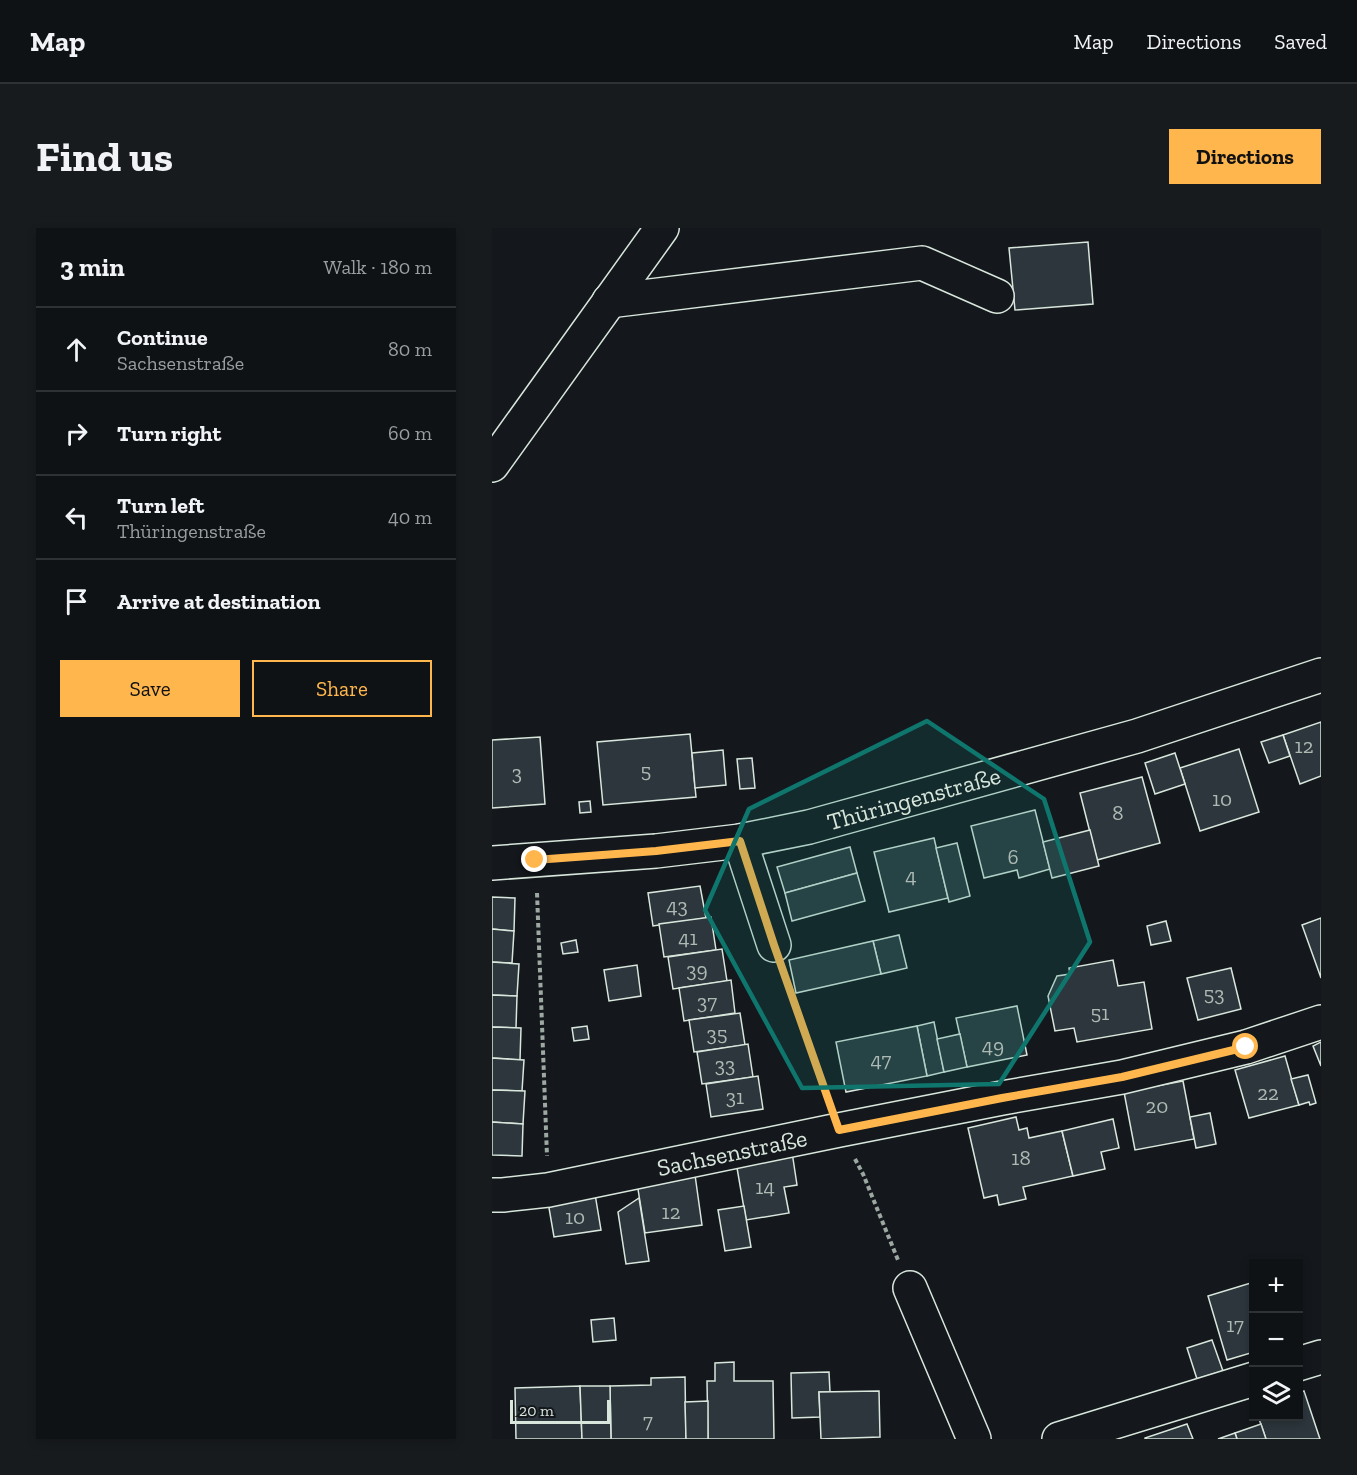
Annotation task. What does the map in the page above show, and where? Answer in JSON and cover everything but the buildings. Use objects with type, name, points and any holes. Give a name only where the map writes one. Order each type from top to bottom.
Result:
[{"type":"street","points":[[492,465],[662,228]]},
{"type":"street","points":[[609,301],[922,262],[997,296]]},
{"type":"street","name":"Thüringenstraße","points":[[492,863],[656,851],[740,841],[809,827],[1137,736],[1321,675]]},
{"type":"street","points":[[740,841],[774,945]]},
{"type":"street","name":"Sachsenstraße","points":[[492,1195],[548,1190],[839,1130],[1122,1077],[1246,1047],[1321,1022]]},
{"type":"street","points":[[910,1288],[974,1439]]},
{"type":"street","points":[[1303,1363],[1321,1357]]},
{"type":"street","points":[[1059,1439],[1249,1380]]},
{"type":"path","points":[[535,860],[548,1190]]},
{"type":"path","points":[[774,945],[839,1130]]},
{"type":"path","points":[[863,1174],[910,1288]]},
{"type":"highlighted area","points":[[927,721],[1044,799],[1090,942],[999,1084],[802,1088],[705,910],[749,809]]},
{"type":"route","points":[[535,860],[656,851],[740,841],[839,1130],[1122,1077],[1246,1047]]}]
